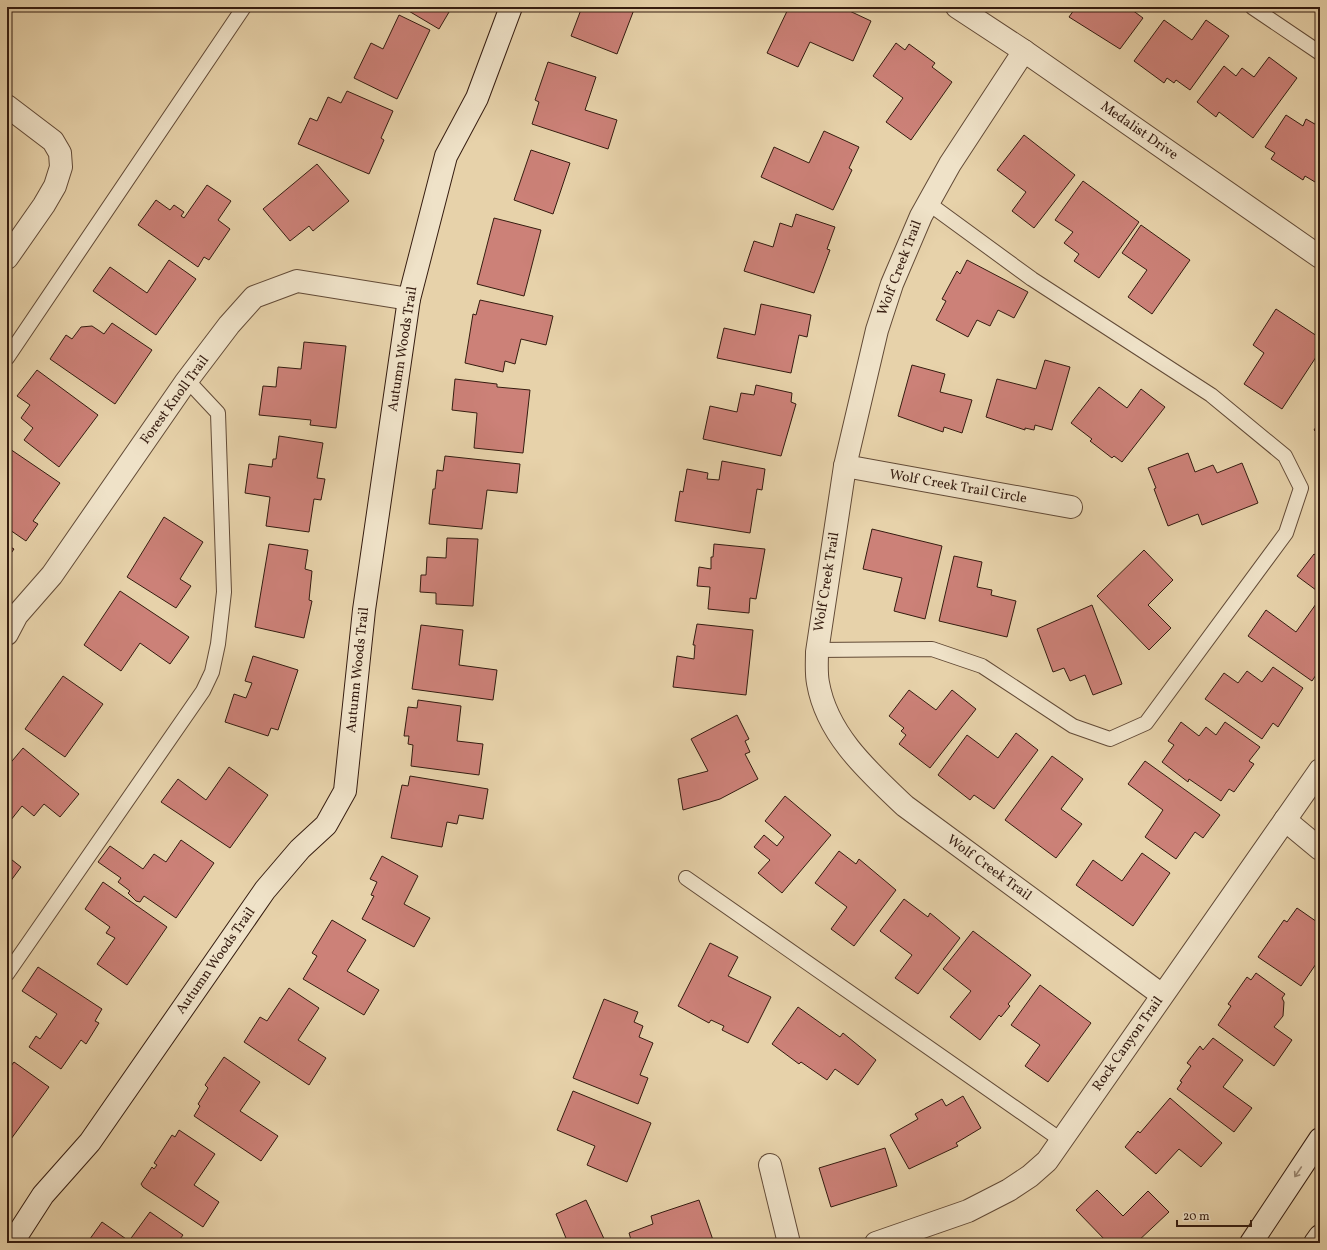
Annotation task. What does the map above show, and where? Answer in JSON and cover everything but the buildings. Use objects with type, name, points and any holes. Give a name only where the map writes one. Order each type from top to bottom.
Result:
[{"type":"street","name":"Autumn Woods Trail","points":[[12,1243],[43,1195],[90,1142],[265,890],[300,849],[326,825],[345,791],[364,610],[409,299],[446,156],[478,98],[511,7]]},
{"type":"street","name":"Medalist Drive","points":[[956,7],[1024,51],[1320,257]]},
{"type":"street","name":"Wolf Creek Trail","points":[[1024,51],[950,164],[921,216],[892,284],[877,330],[845,466],[817,650],[818,683],[826,713],[841,738],[867,771],[905,806],[1162,995]]},
{"type":"street","points":[[7,106],[53,141],[60,154],[61,167],[54,186],[44,205],[7,258]]},
{"type":"street","name":"Forest Knoll Trail","points":[[7,634],[18,615],[52,575],[229,325],[254,297],[297,281],[409,299]]},
{"type":"street","name":"Wolf Creek Trail Circle","points":[[845,466],[1071,507]]},
{"type":"street","name":"Rock Canyon Trail","points":[[876,1243],[968,1211],[1009,1190],[1030,1176],[1047,1161],[1320,770]]},
{"type":"street","points":[[1285,820],[1320,849]]},
{"type":"street","points":[[1251,1243],[1320,1139]]},
{"type":"street","points":[[770,1165],[789,1243]]},
{"type":"street","points":[[1315,1243],[1320,1236]]},
{"type":"lane","points":[[7,358],[244,7]]},
{"type":"lane","points":[[1252,7],[1320,53]]},
{"type":"lane","points":[[817,650],[932,649],[982,666],[1073,726],[1110,739],[1146,724],[1286,533],[1301,488],[1285,456],[1210,395],[1032,279],[928,203]]},
{"type":"lane","points":[[7,974],[203,691],[212,672],[218,644],[224,592],[218,413],[188,381]]},
{"type":"lane","points":[[686,878],[1061,1140]]}]
